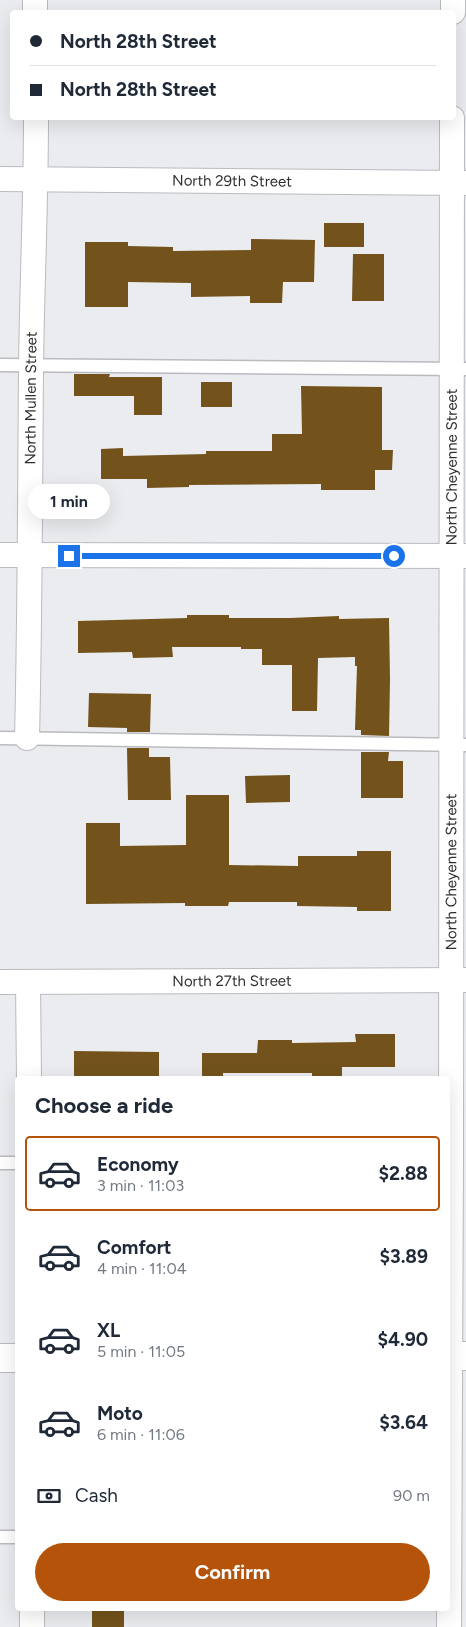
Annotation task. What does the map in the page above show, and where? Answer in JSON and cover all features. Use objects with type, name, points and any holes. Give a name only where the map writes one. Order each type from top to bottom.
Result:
[{"type":"street","name":"North Mullen Street","points":[[27,738],[36,120]]},
{"type":"street","name":"North Cheyenne Street","points":[[450,1609],[457,1545],[454,1356],[459,1160],[459,183],[452,120]]},
{"type":"street","name":"North 29th Street","points":[[0,179],[459,183]]},
{"type":"street","points":[[0,555],[459,556]]},
{"type":"street","name":"North 27th Street","points":[[0,982],[458,980]]},
{"type":"street","points":[[28,982],[29,1076]]},
{"type":"street","points":[[0,1358],[15,1358]]},
{"type":"street","points":[[32,1611],[32,1627]]},
{"type":"street","name":"North Cheyenne Street","points":[[448,1627],[450,1611]]},
{"type":"lane","points":[[0,365],[459,369]]},
{"type":"lane","points":[[0,738],[458,744]]},
{"type":"lane","points":[[0,1163],[15,1163]]},
{"type":"lane","points":[[0,1537],[15,1537]]},
{"type":"building","points":[[324,223],[364,223],[364,247],[324,247]]},
{"type":"building","points":[[251,239],[315,240],[314,282],[283,282],[282,303],[250,303],[250,296],[191,297],[191,283],[128,282],[128,307],[85,307],[85,242],[128,242],[128,246],[173,247],[173,251],[251,250]]},
{"type":"building","points":[[353,254],[384,254],[384,301],[352,301]]},
{"type":"building","points":[[74,374],[110,374],[109,377],[162,377],[162,415],[134,415],[134,396],[74,396]]},
{"type":"building","points":[[201,382],[232,382],[232,407],[201,407]]},
{"type":"building","points":[[301,386],[382,387],[382,450],[393,450],[392,470],[375,470],[375,490],[321,490],[321,484],[189,485],[189,487],[147,488],[147,479],[101,479],[101,449],[123,448],[123,456],[206,454],[206,451],[272,451],[272,434],[302,434]]},
{"type":"building","points":[[187,615],[229,615],[229,618],[339,616],[339,619],[389,618],[389,736],[361,735],[361,730],[355,730],[357,666],[355,666],[355,657],[318,658],[317,711],[292,711],[292,665],[262,665],[262,649],[241,649],[241,647],[172,647],[173,657],[133,658],[132,652],[78,653],[78,621],[187,618]]},
{"type":"building","points":[[89,693],[151,694],[150,732],[127,732],[127,728],[88,727]]},
{"type":"building","points":[[127,748],[149,748],[149,757],[170,757],[171,800],[128,800]]},
{"type":"building","points":[[361,752],[389,752],[388,761],[403,761],[403,798],[361,798]]},
{"type":"building","points":[[290,775],[290,802],[246,803],[245,776]]},
{"type":"building","points":[[186,795],[229,795],[229,865],[298,866],[298,856],[357,856],[357,851],[391,851],[391,911],[357,911],[357,907],[297,906],[297,902],[229,902],[228,906],[185,906],[185,903],[86,904],[86,823],[120,823],[120,846],[186,845]]},
{"type":"building","points":[[355,1034],[395,1034],[395,1067],[342,1067],[342,1076],[312,1076],[312,1073],[223,1073],[223,1076],[202,1076],[202,1053],[257,1053],[258,1040],[292,1040],[292,1043],[356,1042]]},
{"type":"building","points":[[74,1051],[159,1052],[159,1076],[74,1076]]},
{"type":"building","points":[[92,1611],[124,1611],[124,1627],[92,1627]]},
{"type":"route","points":[[69,556],[394,556]]}]
